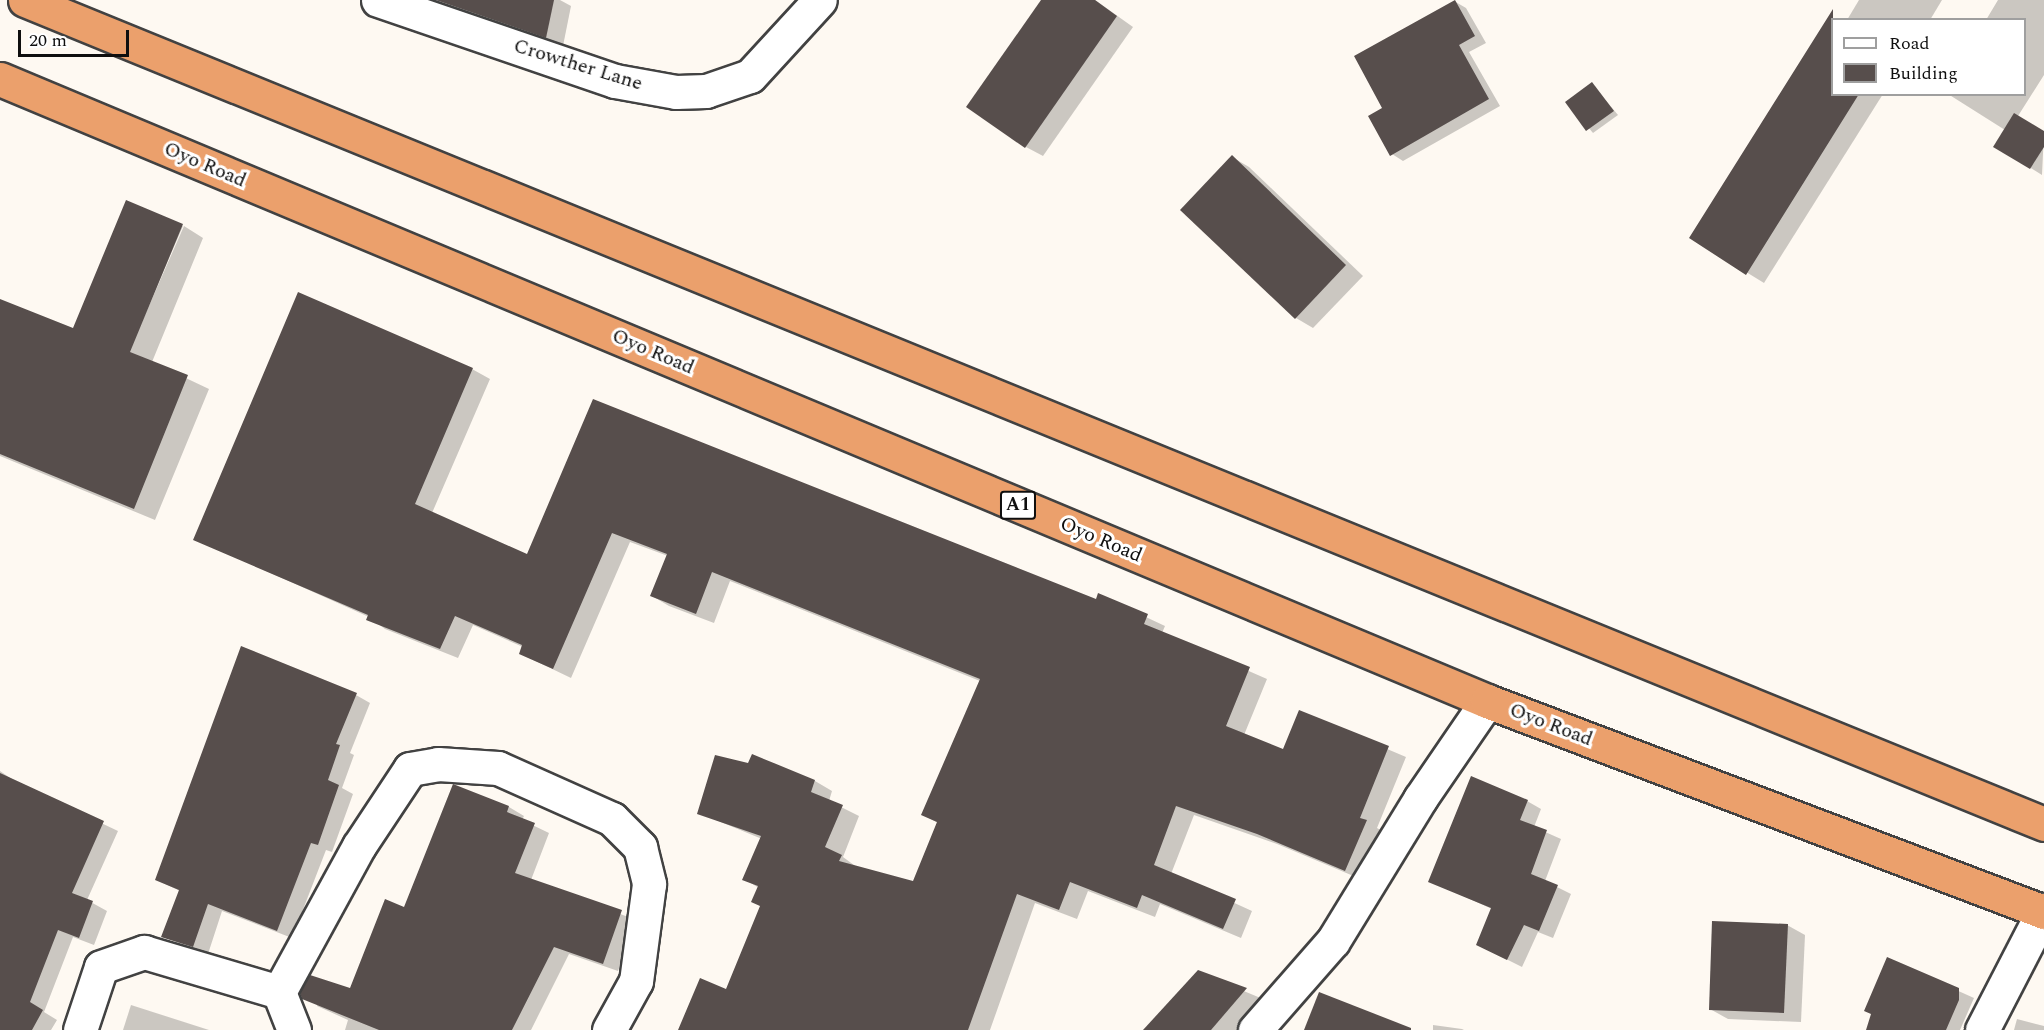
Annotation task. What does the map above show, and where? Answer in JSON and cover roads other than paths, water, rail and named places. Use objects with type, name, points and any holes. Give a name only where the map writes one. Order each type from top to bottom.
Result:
[{"type":"highway","points":[[24,0],[2044,824]]},
{"type":"highway","name":"Oyo Road","points":[[0,80],[1487,701],[2044,911]]},
{"type":"street","name":"Crowther Lane","points":[[378,0],[615,81],[676,92],[706,91],[750,76],[820,0]]},
{"type":"street","points":[[1255,1030],[1333,941],[1420,800],[1487,701]]},
{"type":"street","points":[[279,992],[359,846],[410,769],[438,764],[498,768],[612,819],[640,846],[649,884],[636,981],[609,1030]]},
{"type":"street","points":[[1982,1030],[2044,911]]},
{"type":"street","points":[[80,1030],[100,967],[144,952],[279,992]]},
{"type":"street","points":[[279,992],[294,1030]]}]
